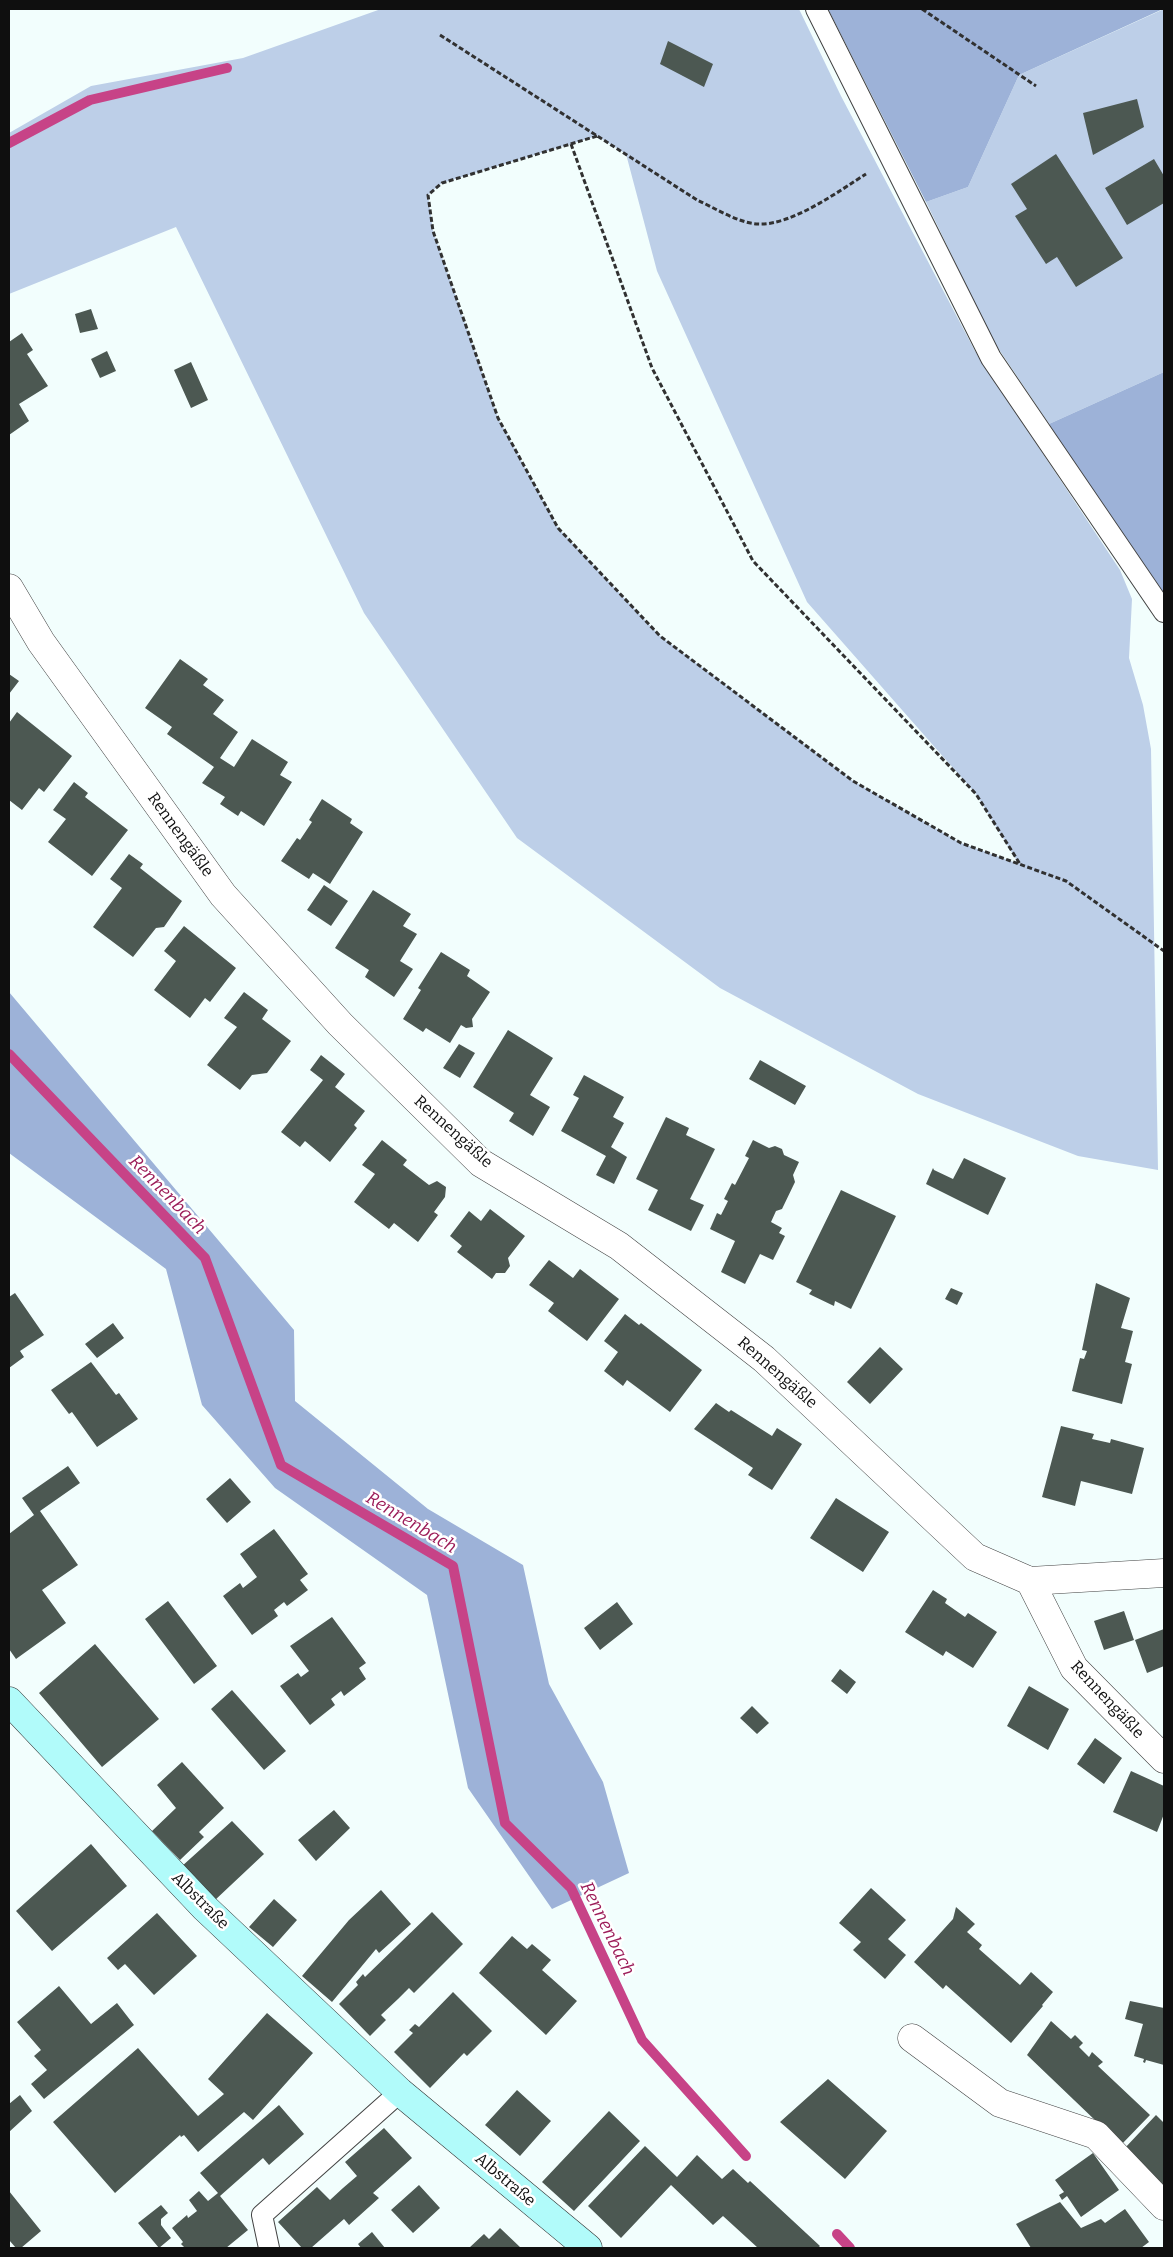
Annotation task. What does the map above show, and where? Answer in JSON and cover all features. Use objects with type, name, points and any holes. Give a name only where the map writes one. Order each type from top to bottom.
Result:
[{"type":"main road","name":"Albstraße","points":[[9,1701],[205,1908],[400,2092],[588,2248]]},
{"type":"street","name":"Rennengäßle","points":[[9,588],[41,642],[223,895],[340,1024],[482,1163],[619,1246],[764,1359],[976,1557],[1030,1581],[1164,1572]]},
{"type":"street","name":"Rennengäßle","points":[[1030,1581],[1074,1668],[1164,1759]]},
{"type":"street","points":[[912,2038],[1000,2103],[1096,2135],[1164,2206]]},
{"type":"lane","points":[[816,9],[991,358],[1164,612]]},
{"type":"lane","points":[[269,2248],[262,2214],[400,2092]]},
{"type":"path","points":[[922,9],[1036,86]]},
{"type":"path","points":[[440,35],[697,200],[734,217],[758,224],[782,220],[809,208],[891,160]]},
{"type":"path","points":[[597,136],[442,183],[428,195],[432,231],[498,418],[558,528],[660,636],[853,782],[961,843],[1066,881],[1164,951]]},
{"type":"path","points":[[571,144],[652,368],[753,561],[976,794],[1020,864]]},
{"type":"shaded area","points":[[381,9],[799,9],[841,96],[975,351],[1120,570],[1132,599],[1129,658],[1143,705],[1151,749],[1158,1170],[1078,1156],[918,1094],[720,988],[517,838],[364,613],[176,227],[9,294],[9,133],[91,86],[243,58]],"holes":[[[597,136],[626,154],[657,271],[807,602],[976,794],[1019,864],[961,843],[853,781],[660,636],[558,528],[498,418],[433,231],[428,195],[442,183]]]},
{"type":"shaded area","points":[[828,9],[1163,9],[1019,75],[968,187],[926,202]]},
{"type":"shaded area","points":[[1164,9],[1164,372],[1049,424],[992,339],[926,202],[968,187],[1019,75]]},
{"type":"shaded area","points":[[1164,372],[1164,596],[1157,589],[1049,424]]},
{"type":"shaded area","points":[[9,992],[294,1330],[295,1401],[428,1509],[523,1565],[549,1684],[603,1782],[629,1873],[552,1909],[468,1788],[427,1595],[275,1488],[202,1405],[166,1269],[9,1153]]},
{"type":"building","points":[[668,41],[713,64],[704,87],[660,64]]},
{"type":"building","points":[[1137,99],[1144,127],[1093,155],[1083,113]]},
{"type":"building","points":[[1056,154],[1123,258],[1076,287],[1057,257],[1046,264],[1015,216],[1027,209],[1011,184]]},
{"type":"building","points":[[1154,159],[1164,176],[1164,203],[1127,225],[1105,188]]},
{"type":"building","points":[[91,309],[98,329],[80,333],[75,314]]},
{"type":"building","points":[[22,333],[33,350],[27,354],[48,386],[19,404],[29,421],[9,435],[9,342]]},
{"type":"building","points":[[107,351],[116,371],[100,378],[91,359]]},
{"type":"building","points":[[191,362],[208,400],[191,408],[174,370]]},
{"type":"building","points":[[180,659],[208,679],[203,685],[224,700],[213,714],[238,732],[220,758],[234,767],[252,739],[288,762],[280,775],[292,782],[264,826],[241,811],[238,816],[220,804],[225,797],[202,783],[214,767],[167,734],[172,727],[145,708]]},
{"type":"building","points":[[9,674],[19,681],[9,694]]},
{"type":"building","points":[[17,712],[72,756],[44,792],[39,788],[22,810],[9,800],[9,723]]},
{"type":"building","points":[[74,782],[88,793],[85,797],[128,830],[92,876],[48,842],[66,819],[53,810]]},
{"type":"building","points":[[322,799],[352,819],[350,823],[363,832],[330,884],[313,873],[309,879],[281,861],[297,838],[300,840],[312,822],[309,820]]},
{"type":"building","points":[[129,854],[143,864],[140,868],[182,901],[164,927],[156,928],[133,957],[93,927],[122,888],[110,879]]},
{"type":"building","points":[[324,885],[348,901],[331,926],[307,910]]},
{"type":"building","points":[[373,890],[411,914],[403,926],[417,934],[400,961],[413,969],[394,997],[365,977],[369,970],[335,948]]},
{"type":"building","points":[[184,926],[236,968],[210,1002],[205,998],[190,1018],[154,990],[176,961],[164,951]]},
{"type":"building","points":[[441,952],[470,970],[467,976],[490,992],[472,1019],[473,1027],[466,1028],[461,1025],[450,1043],[426,1028],[423,1032],[403,1019],[421,990],[418,988]]},
{"type":"building","points":[[244,992],[268,1010],[262,1019],[291,1041],[267,1073],[252,1075],[240,1090],[207,1065],[237,1027],[224,1018]]},
{"type":"building","points":[[508,1030],[553,1058],[530,1095],[550,1107],[533,1136],[509,1121],[514,1113],[473,1087]]},
{"type":"building","points":[[459,1044],[475,1053],[460,1078],[443,1068]]},
{"type":"building","points":[[321,1055],[345,1074],[335,1087],[365,1111],[354,1125],[357,1128],[330,1162],[305,1141],[300,1147],[281,1132],[323,1080],[310,1070]]},
{"type":"building","points":[[760,1060],[806,1086],[795,1105],[749,1079]]},
{"type":"building","points":[[584,1075],[624,1097],[613,1117],[624,1123],[611,1147],[627,1157],[614,1184],[596,1175],[606,1156],[561,1131],[579,1098],[573,1095]]},
{"type":"building","points":[[666,1117],[689,1128],[686,1135],[715,1149],[690,1199],[704,1205],[691,1231],[648,1210],[658,1190],[636,1179]]},
{"type":"building","points":[[382,1140],[407,1160],[403,1165],[429,1185],[437,1181],[446,1187],[445,1197],[434,1212],[438,1215],[418,1242],[394,1223],[389,1229],[354,1202],[375,1174],[362,1165]]},
{"type":"building","points":[[753,1140],[769,1148],[775,1146],[782,1149],[784,1155],[799,1162],[793,1175],[795,1182],[782,1209],[776,1211],[771,1222],[782,1228],[779,1233],[785,1236],[773,1260],[760,1254],[745,1284],[721,1272],[735,1241],[710,1229],[717,1213],[721,1215],[728,1201],[724,1199],[732,1183],[735,1185],[749,1158],[745,1156]]},
{"type":"building","points":[[964,1158],[1006,1178],[988,1215],[926,1184],[933,1168],[953,1179]]},
{"type":"building","points":[[841,1190],[896,1216],[851,1309],[835,1301],[834,1306],[809,1294],[812,1290],[796,1282]]},
{"type":"building","points":[[490,1209],[525,1236],[508,1258],[510,1266],[505,1273],[496,1273],[492,1279],[457,1252],[462,1246],[450,1236],[469,1211],[481,1221]]},
{"type":"building","points":[[549,1260],[573,1278],[580,1269],[619,1299],[587,1341],[548,1311],[554,1303],[529,1285]]},
{"type":"building","points":[[1096,1283],[1130,1298],[1121,1328],[1133,1331],[1125,1362],[1132,1364],[1122,1404],[1072,1391],[1080,1358],[1084,1359],[1087,1351],[1082,1350]]},
{"type":"building","points":[[951,1288],[963,1293],[957,1305],[945,1299]]},
{"type":"building","points":[[15,1293],[44,1335],[20,1351],[24,1357],[9,1368],[9,1297]]},
{"type":"building","points":[[625,1314],[639,1325],[641,1323],[702,1370],[670,1412],[627,1380],[623,1386],[604,1371],[618,1352],[604,1341]]},
{"type":"building","points":[[113,1323],[124,1338],[97,1358],[85,1344]]},
{"type":"building","points":[[880,1347],[903,1369],[870,1404],[847,1382]]},
{"type":"building","points":[[91,1362],[116,1395],[119,1393],[138,1419],[97,1447],[72,1412],[69,1414],[51,1390]]},
{"type":"building","points":[[716,1403],[729,1412],[731,1410],[772,1436],[777,1428],[802,1444],[772,1490],[748,1475],[753,1468],[694,1429]]},
{"type":"building","points":[[1061,1426],[1094,1434],[1092,1439],[1110,1443],[1111,1439],[1144,1448],[1132,1494],[1081,1481],[1075,1506],[1042,1497]]},
{"type":"building","points":[[68,1466],[80,1483],[40,1511],[78,1565],[42,1590],[66,1623],[16,1659],[9,1649],[9,1534],[34,1515],[22,1498]]},
{"type":"building","points":[[230,1478],[251,1502],[227,1523],[206,1499]]},
{"type":"building","points":[[836,1498],[889,1532],[863,1572],[810,1538]]},
{"type":"building","points":[[274,1529],[308,1574],[300,1580],[308,1590],[287,1606],[284,1602],[274,1610],[278,1616],[252,1635],[223,1596],[240,1583],[243,1588],[257,1577],[240,1554]]},
{"type":"building","points":[[933,1590],[947,1599],[945,1603],[965,1617],[968,1613],[997,1632],[973,1668],[946,1651],[943,1656],[905,1632]]},
{"type":"building","points":[[168,1601],[217,1666],[194,1684],[145,1619]]},
{"type":"building","points":[[617,1602],[633,1624],[600,1650],[584,1628]]},
{"type":"building","points":[[1124,1611],[1134,1640],[1104,1650],[1094,1621]]},
{"type":"building","points":[[332,1617],[366,1663],[359,1668],[366,1679],[344,1696],[341,1691],[331,1699],[335,1705],[310,1725],[280,1686],[298,1673],[301,1677],[309,1671],[290,1646]]},
{"type":"building","points":[[1164,1629],[1164,1666],[1147,1673],[1135,1640]]},
{"type":"building","points":[[95,1644],[159,1719],[102,1767],[39,1693]]},
{"type":"building","points":[[840,1669],[856,1682],[847,1694],[831,1681]]},
{"type":"building","points":[[1029,1686],[1069,1709],[1048,1750],[1007,1726]]},
{"type":"building","points":[[232,1690],[286,1751],[264,1770],[211,1709]]},
{"type":"building","points":[[752,1706],[769,1723],[757,1734],[740,1718]]},
{"type":"building","points":[[1095,1738],[1122,1758],[1104,1784],[1077,1764]]},
{"type":"building","points":[[182,1762],[224,1808],[199,1832],[204,1837],[180,1860],[152,1831],[176,1808],[157,1785]]},
{"type":"building","points":[[1131,1771],[1164,1786],[1164,1814],[1157,1832],[1113,1812]]},
{"type":"building","points":[[334,1810],[350,1828],[316,1861],[298,1840]]},
{"type":"building","points":[[232,1821],[264,1854],[214,1901],[181,1867]]},
{"type":"building","points":[[91,1844],[127,1886],[52,1951],[16,1911]]},
{"type":"building","points":[[871,1888],[906,1920],[888,1939],[906,1955],[885,1979],[853,1950],[861,1942],[839,1923]]},
{"type":"building","points":[[381,1890],[411,1924],[379,1953],[376,1949],[332,2002],[302,1976],[349,1920]]},
{"type":"building","points":[[274,1899],[297,1920],[273,1947],[249,1927]]},
{"type":"building","points":[[956,1907],[975,1924],[967,1932],[982,1945],[979,1949],[1020,1985],[1031,1972],[1053,1992],[1011,2043],[946,1985],[943,1989],[914,1962],[953,1919]]},
{"type":"building","points":[[432,1912],[463,1944],[414,1993],[409,1988],[381,2015],[386,2020],[370,2036],[339,2004],[358,1985],[356,1982],[363,1974],[365,1977]]},
{"type":"building","points":[[157,1913],[197,1956],[154,1995],[125,1964],[118,1970],[107,1958]]},
{"type":"building","points":[[512,1936],[527,1949],[532,1944],[551,1960],[542,1970],[577,2001],[546,2035],[479,1973]]},
{"type":"building","points":[[59,1986],[91,2024],[117,2003],[134,2025],[44,2099],[31,2084],[47,2070],[34,2056],[41,2050],[17,2022]]},
{"type":"building","points":[[453,1992],[492,2031],[467,2056],[464,2053],[430,2088],[394,2052],[413,2033],[409,2030],[415,2024],[419,2027]]},
{"type":"building","points":[[1130,2001],[1164,2008],[1164,2065],[1146,2060],[1145,2063],[1143,2062],[1144,2059],[1134,2056],[1143,2024],[1125,2019]]},
{"type":"building","points":[[267,2013],[313,2053],[253,2120],[244,2112],[198,2152],[184,2135],[181,2137],[180,2135],[115,2193],[53,2122],[138,2048],[198,2116],[224,2094],[208,2079]]},
{"type":"building","points":[[1051,2021],[1071,2039],[1075,2035],[1083,2043],[1079,2047],[1089,2057],[1092,2052],[1103,2062],[1098,2066],[1150,2115],[1121,2145],[1027,2055]]},
{"type":"building","points":[[828,2079],[887,2131],[845,2179],[780,2122]]},
{"type":"building","points":[[517,2090],[551,2121],[520,2156],[485,2125]]},
{"type":"building","points":[[20,2095],[32,2111],[9,2132],[9,2104]]},
{"type":"building","points":[[279,2105],[304,2134],[269,2165],[263,2158],[220,2196],[248,2230],[226,2248],[185,2248],[181,2244],[183,2242],[172,2228],[187,2215],[188,2218],[197,2211],[189,2200],[199,2191],[208,2201],[218,2193],[200,2173]]},
{"type":"building","points":[[609,2111],[640,2141],[574,2211],[542,2182]]},
{"type":"building","points":[[1156,2115],[1164,2123],[1164,2187],[1124,2149]]},
{"type":"building","points":[[384,2128],[412,2158],[373,2193],[379,2198],[349,2225],[344,2219],[311,2248],[302,2248],[278,2222],[317,2187],[330,2200],[357,2176],[345,2162]]},
{"type":"building","points":[[645,2146],[677,2177],[697,2155],[722,2179],[733,2169],[748,2183],[750,2181],[820,2246],[818,2248],[758,2248],[723,2216],[713,2225],[671,2185],[621,2238],[588,2206]]},
{"type":"building","points":[[1093,2153],[1119,2190],[1081,2217],[1067,2196],[1062,2200],[1059,2195],[1064,2192],[1055,2180]]},
{"type":"building","points":[[419,2185],[440,2208],[413,2233],[391,2210]]},
{"type":"building","points":[[9,2191],[41,2231],[21,2248],[16,2248],[9,2240]]},
{"type":"building","points":[[1060,2202],[1081,2228],[1101,2219],[1105,2223],[1125,2209],[1149,2242],[1141,2248],[1031,2248],[1016,2224]]},
{"type":"building","points":[[161,2205],[168,2213],[161,2219],[161,2225],[171,2238],[159,2248],[138,2223]]},
{"type":"building","points":[[500,2228],[521,2248],[469,2248],[484,2234],[489,2239]]},
{"type":"building","points":[[372,2232],[385,2248],[361,2248],[358,2244]]},
{"type":"waterway","points":[[9,143],[90,100],[227,68]]},
{"type":"waterway","name":"Rennenbach","points":[[9,1054],[205,1258],[281,1465],[453,1566],[505,1823],[571,1888],[642,2040],[746,2156]]},
{"type":"waterway","name":"Rennenbach","points":[[837,2234],[850,2248]]}]
